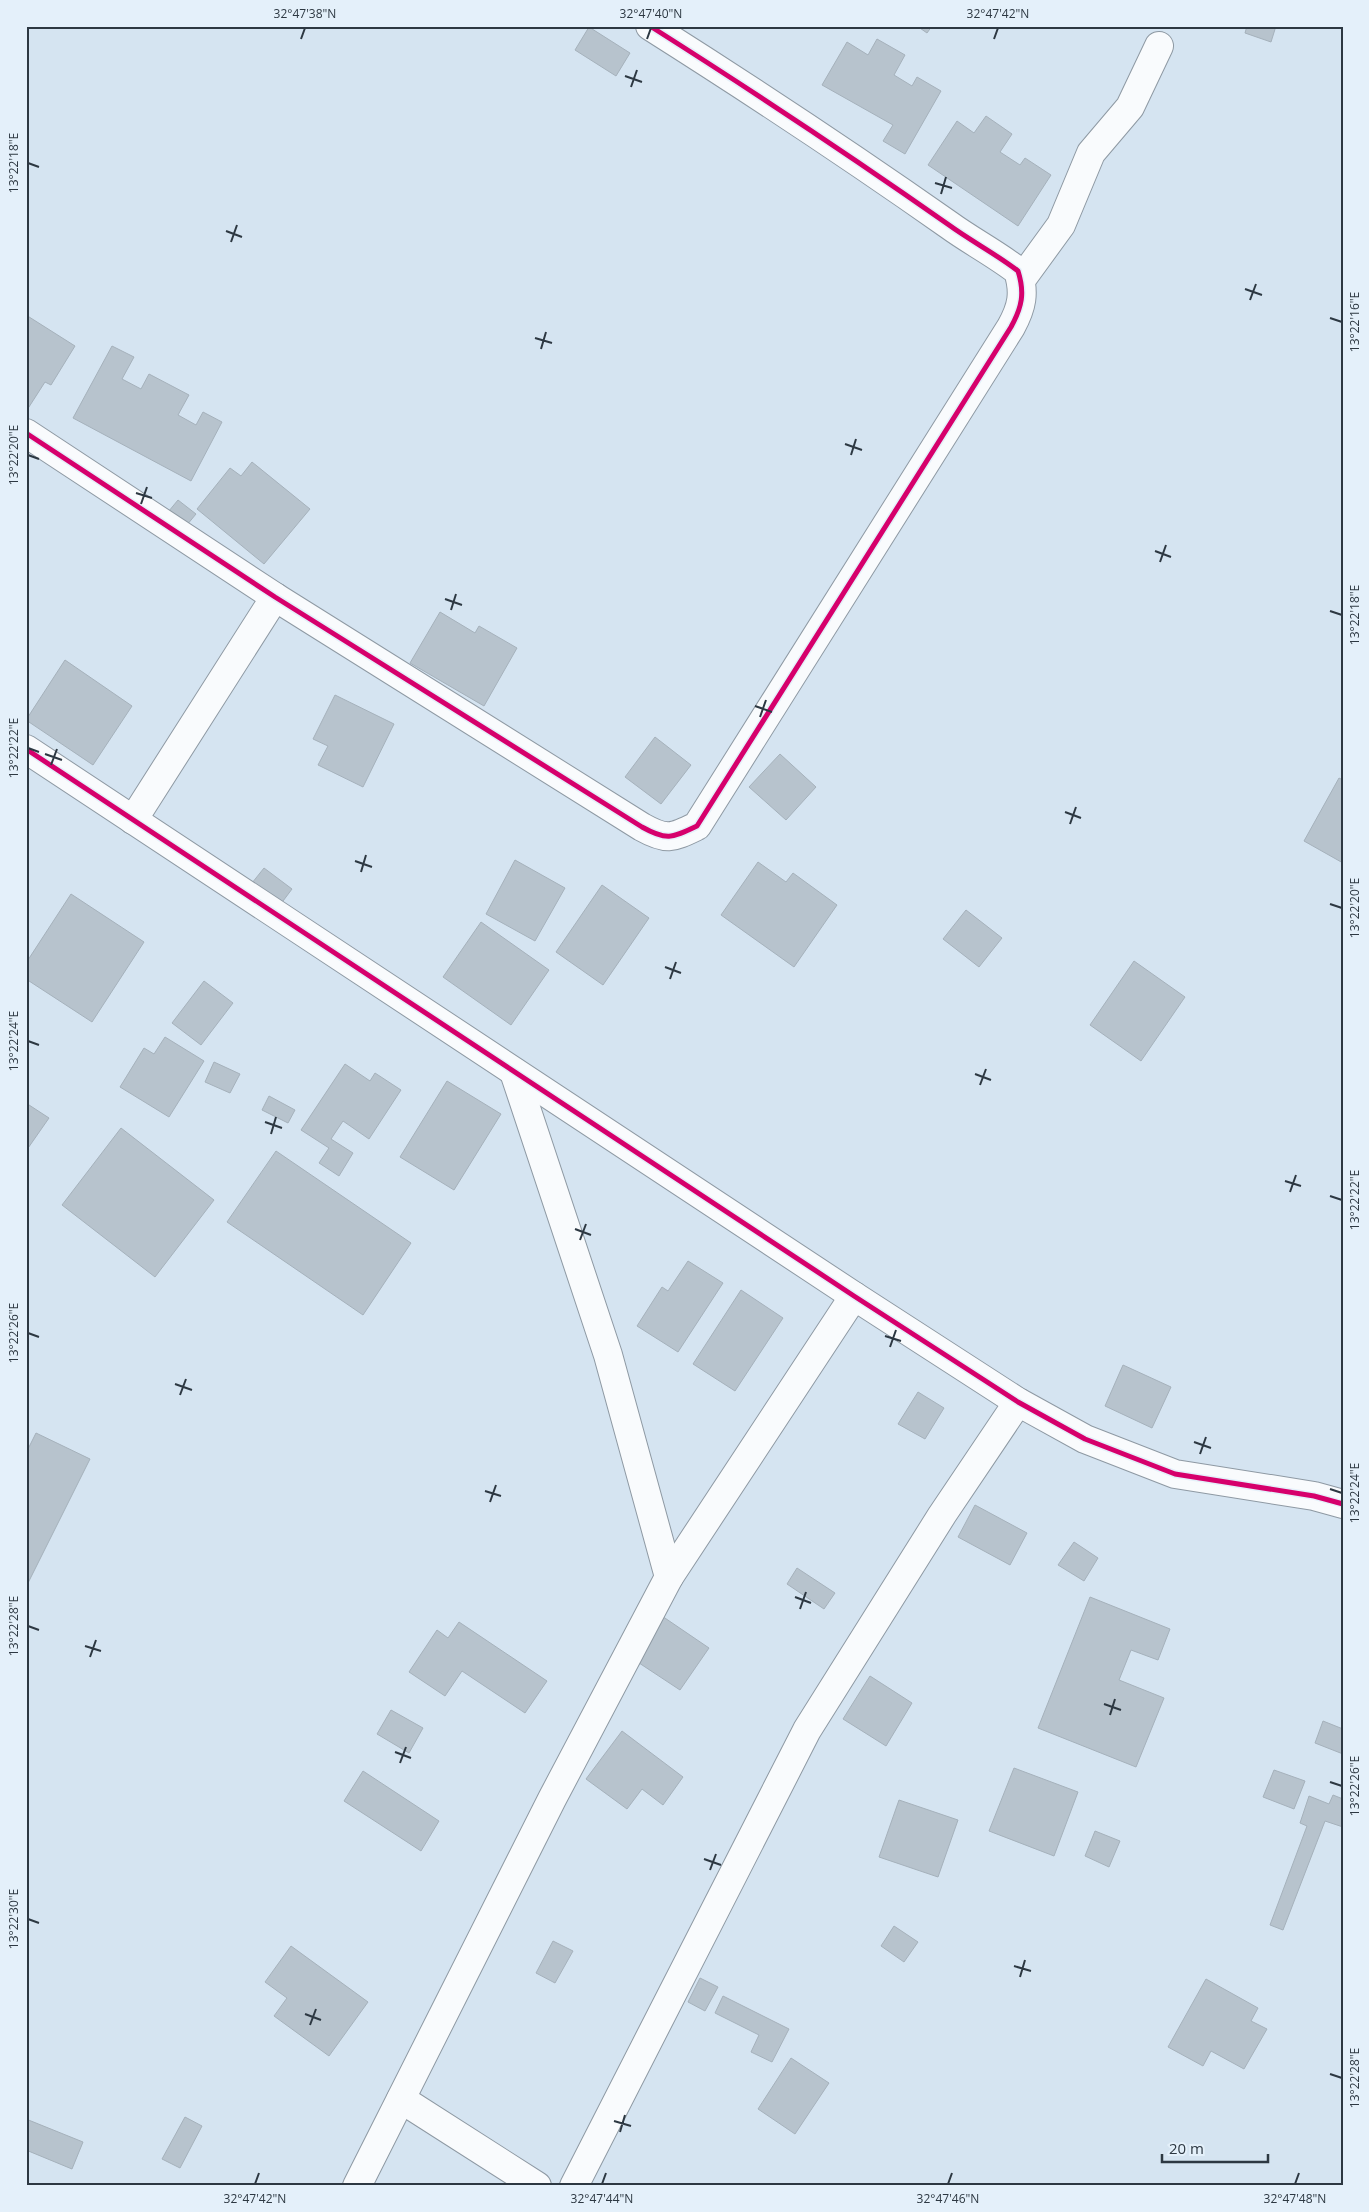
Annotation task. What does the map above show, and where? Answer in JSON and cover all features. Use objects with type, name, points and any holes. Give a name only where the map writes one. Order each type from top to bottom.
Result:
[{"type":"street","points":[[26,433],[275,597],[642,828],[659,837],[678,836],[697,826],[1011,327],[1020,311],[1023,298],[1018,271],[1009,264],[958,232],[870,169],[762,97],[650,26]]},
{"type":"street","points":[[1021,280],[1061,225],[1091,153],[1130,107],[1159,46]]},
{"type":"street","points":[[133,820],[275,597]]},
{"type":"street","points":[[26,749],[854,1296],[1018,1402],[1085,1439],[1175,1474],[1314,1496],[1343,1504]]},
{"type":"street","points":[[514,1072],[608,1355],[669,1577]]},
{"type":"street","points":[[357,2186],[552,1799],[669,1577],[854,1296]]},
{"type":"street","points":[[574,2186],[807,1730],[942,1515],[1018,1402]]},
{"type":"street","points":[[400,2099],[537,2186]]},
{"type":"building","points":[[917,26],[932,26],[927,33]]},
{"type":"building","points":[[1247,26],[1276,26],[1271,42],[1245,33]]},
{"type":"building","points":[[589,27],[630,53],[616,76],[575,50]]},
{"type":"building","points":[[877,39],[905,55],[894,75],[912,86],[917,77],[941,91],[905,154],[883,141],[893,125],[822,85],[847,42],[868,55]]},
{"type":"building","points":[[986,116],[1012,134],[1000,152],[1020,165],[1025,158],[1051,175],[1018,226],[928,165],[957,121],[974,133]]},
{"type":"building","points":[[26,315],[75,346],[51,385],[45,382],[27,410]]},
{"type":"building","points":[[112,346],[134,357],[122,379],[141,389],[149,374],[189,395],[178,415],[196,425],[203,412],[222,422],[191,481],[73,418]]},
{"type":"building","points":[[252,462],[310,509],[264,564],[197,509],[230,468],[241,476]]},
{"type":"building","points":[[178,500],[196,514],[177,537],[159,523]]},
{"type":"building","points":[[440,612],[475,633],[479,626],[517,648],[484,706],[410,663]]},
{"type":"building","points":[[65,660],[132,706],[93,765],[26,720]]},
{"type":"building","points":[[335,695],[394,724],[363,787],[318,765],[328,746],[313,739]]},
{"type":"building","points":[[655,737],[691,765],[661,804],[625,777]]},
{"type":"building","points":[[780,754],[816,787],[786,820],[749,787]]},
{"type":"building","points":[[1339,778],[1343,780],[1343,863],[1304,841]]},
{"type":"building","points":[[515,860],[565,888],[535,941],[486,914]]},
{"type":"building","points":[[758,862],[786,882],[793,873],[837,905],[794,967],[721,915]]},
{"type":"building","points":[[264,868],[292,889],[280,905],[252,883]]},
{"type":"building","points":[[602,885],[649,918],[603,985],[556,952]]},
{"type":"building","points":[[71,894],[144,942],[92,1022],[26,979],[26,963]]},
{"type":"building","points":[[966,910],[1002,938],[979,967],[943,939]]},
{"type":"building","points":[[481,922],[549,970],[511,1025],[443,977]]},
{"type":"building","points":[[1134,961],[1185,997],[1141,1061],[1090,1025]]},
{"type":"building","points":[[204,981],[233,1003],[201,1045],[172,1023]]},
{"type":"building","points":[[165,1037],[204,1061],[169,1117],[120,1087],[144,1048],[154,1054]]},
{"type":"building","points":[[214,1062],[240,1074],[230,1093],[205,1082]]},
{"type":"building","points":[[345,1064],[370,1081],[375,1073],[401,1090],[369,1139],[343,1121],[331,1139],[353,1153],[339,1176],[319,1163],[329,1148],[301,1130]]},
{"type":"building","points":[[447,1081],[501,1114],[454,1190],[400,1157]]},
{"type":"building","points":[[269,1096],[295,1110],[288,1123],[262,1110]]},
{"type":"building","points":[[26,1103],[49,1118],[26,1151]]},
{"type":"building","points":[[121,1128],[214,1200],[155,1277],[62,1205]]},
{"type":"building","points":[[276,1151],[411,1243],[363,1315],[227,1222]]},
{"type":"building","points":[[688,1261],[723,1283],[678,1352],[637,1326],[662,1287],[668,1291]]},
{"type":"building","points":[[741,1290],[783,1318],[735,1391],[693,1364]]},
{"type":"building","points":[[1123,1365],[1171,1387],[1152,1428],[1105,1406]]},
{"type":"building","points":[[918,1392],[944,1408],[925,1439],[898,1424]]},
{"type":"building","points":[[36,1433],[90,1459],[26,1587],[26,1453]]},
{"type":"building","points":[[975,1505],[1027,1533],[1010,1565],[958,1537]]},
{"type":"building","points":[[1074,1542],[1098,1558],[1084,1581],[1058,1565]]},
{"type":"building","points":[[797,1568],[835,1593],[824,1609],[787,1584]]},
{"type":"building","points":[[1090,1597],[1170,1629],[1158,1660],[1131,1650],[1119,1680],[1164,1698],[1136,1767],[1038,1728]]},
{"type":"building","points":[[659,1614],[709,1648],[680,1690],[630,1657]]},
{"type":"building","points":[[459,1622],[547,1681],[525,1713],[462,1671],[445,1696],[409,1672],[437,1630],[448,1638]]},
{"type":"building","points":[[870,1676],[912,1703],[886,1746],[843,1719]]},
{"type":"building","points":[[391,1710],[423,1728],[409,1753],[377,1734]]},
{"type":"building","points":[[1323,1721],[1343,1729],[1343,1754],[1315,1743]]},
{"type":"building","points":[[622,1731],[683,1777],[663,1805],[642,1789],[627,1809],[586,1779]]},
{"type":"building","points":[[1014,1768],[1078,1792],[1054,1856],[989,1831]]},
{"type":"building","points":[[1274,1770],[1305,1781],[1294,1809],[1263,1797]]},
{"type":"building","points":[[363,1771],[439,1821],[421,1851],[344,1801]]},
{"type":"building","points":[[1333,1795],[1343,1799],[1343,1827],[1325,1821],[1283,1930],[1270,1925],[1307,1826],[1300,1823],[1309,1796],[1329,1804]]},
{"type":"building","points":[[899,1800],[958,1820],[938,1877],[879,1857]]},
{"type":"building","points":[[1095,1831],[1120,1841],[1109,1867],[1085,1856]]},
{"type":"building","points":[[894,1926],[918,1942],[904,1962],[881,1946]]},
{"type":"building","points":[[553,1941],[573,1951],[555,1983],[536,1973]]},
{"type":"building","points":[[291,1946],[368,2002],[329,2056],[274,2016],[287,1998],[265,1982]]},
{"type":"building","points":[[700,1978],[718,1987],[705,2011],[688,2002]]},
{"type":"building","points":[[1206,1979],[1258,2008],[1251,2021],[1267,2029],[1244,2069],[1211,2051],[1203,2066],[1168,2047]]},
{"type":"building","points":[[723,1996],[789,2029],[772,2062],[751,2052],[759,2035],[715,2013]]},
{"type":"building","points":[[791,2058],[829,2083],[795,2134],[758,2109]]},
{"type":"building","points":[[185,2117],[202,2126],[180,2168],[162,2159]]},
{"type":"building","points":[[26,2119],[83,2142],[72,2169],[26,2150]]},
{"type":"cycle path","points":[[26,433],[275,597],[642,827],[664,836],[670,836],[697,826],[1011,327],[1018,313],[1022,293],[1018,271],[1010,265],[726,74],[650,26]]},
{"type":"cycle path","points":[[26,749],[854,1296],[1018,1402],[1085,1439],[1175,1474],[1314,1496],[1343,1504]]}]
